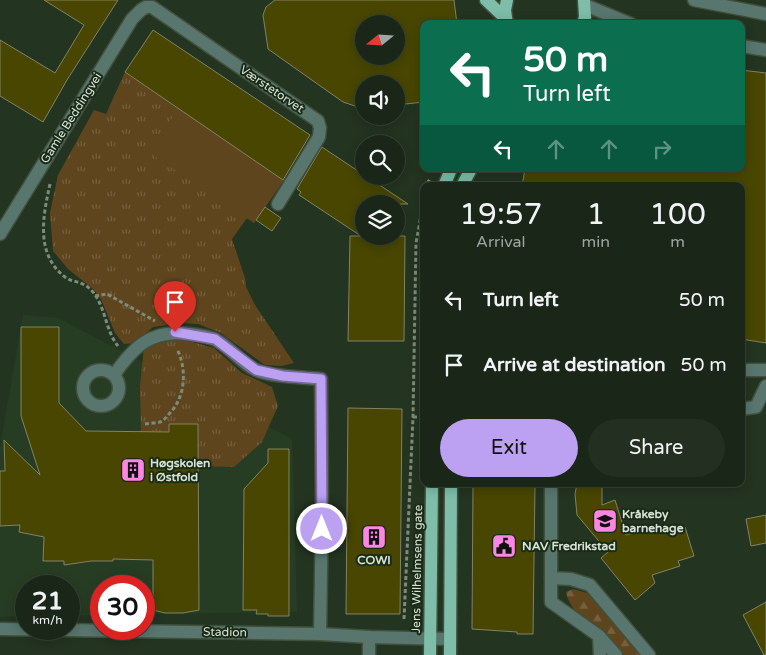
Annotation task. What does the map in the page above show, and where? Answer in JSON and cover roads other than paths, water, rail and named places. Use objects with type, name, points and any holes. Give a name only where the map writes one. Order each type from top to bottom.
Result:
[{"type":"main road","points":[[486,0],[506,20]]},
{"type":"main road","points":[[507,0],[507,20]]},
{"type":"main road","points":[[584,2],[584,20]]},
{"type":"main road","name":"Jens Wilhelmsens gate","points":[[430,655],[432,487]]},
{"type":"main road","points":[[450,655],[451,487]]},
{"type":"street","points":[[694,0],[766,14]]},
{"type":"street","points":[[584,2],[622,20]]},
{"type":"street","name":"Værstetorvet","points":[[146,7],[152,6],[318,121],[320,128],[319,136],[278,204]]},
{"type":"street","name":"Gamle Beddingvei","points":[[0,234],[132,18],[146,7]]},
{"type":"street","points":[[745,47],[766,50]]},
{"type":"street","points":[[114,375],[127,356],[144,343],[159,335],[175,332],[215,339],[256,370],[283,376],[321,379],[322,511],[320,634]]},
{"type":"street","points":[[745,370],[766,370]]},
{"type":"street","points":[[745,408],[756,407],[766,386]]},
{"type":"street","points":[[551,487],[551,602],[599,636],[616,655]]},
{"type":"street","points":[[551,578],[571,579],[590,585],[649,655]]},
{"type":"street","name":"Stadion","points":[[0,629],[320,634],[450,639]]},
{"type":"street","points":[[599,636],[600,655]]},
{"type":"street","points":[[369,637],[369,655]]},
{"type":"place","name":"Høgskolen i Østfold","points":[[133,470]]},
{"type":"place","name":"Kråkeby barnehage","points":[[605,521]]},
{"type":"place","name":"COWI","points":[[374,537]]},
{"type":"place","name":"NAV Fredrikstad","points":[[504,546]]}]
